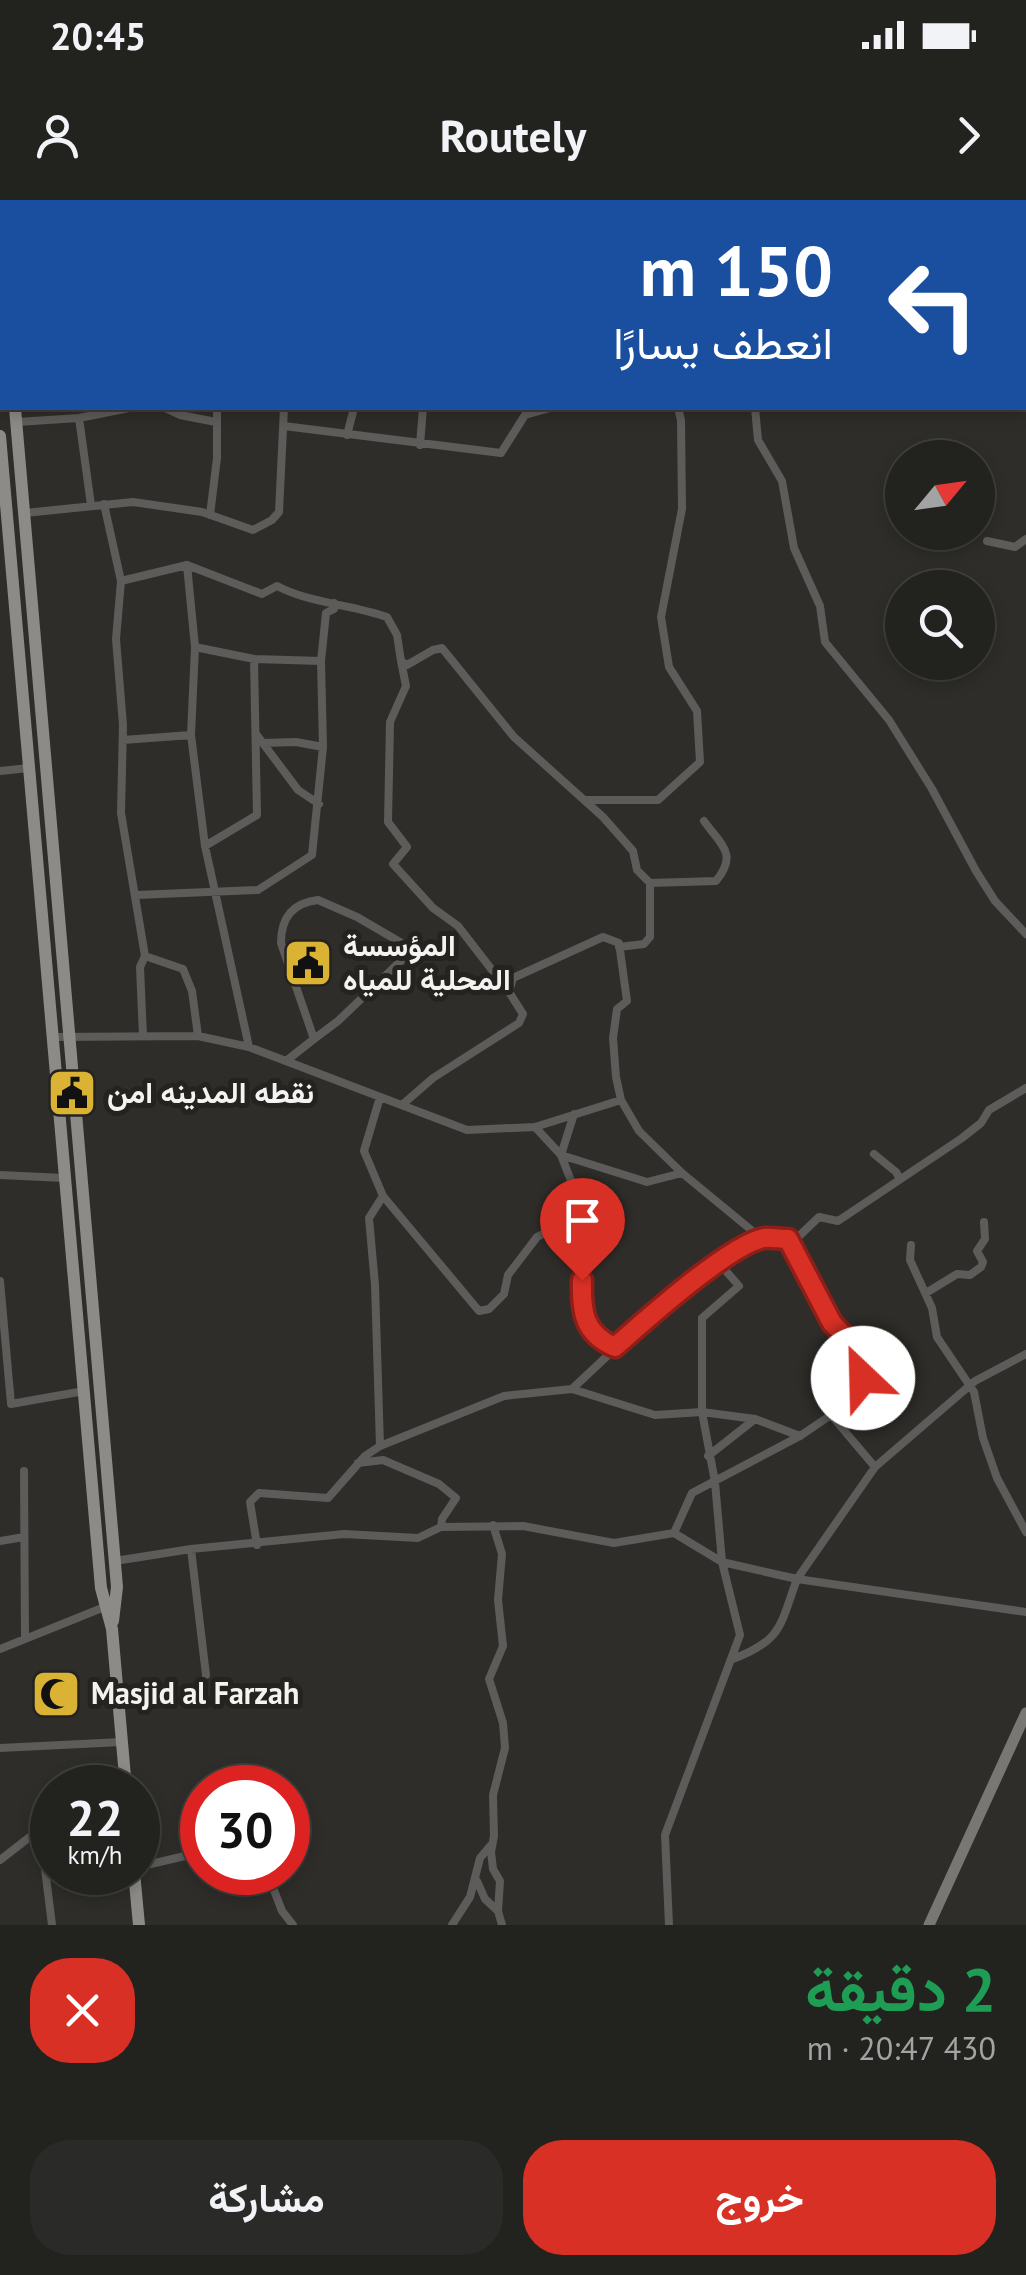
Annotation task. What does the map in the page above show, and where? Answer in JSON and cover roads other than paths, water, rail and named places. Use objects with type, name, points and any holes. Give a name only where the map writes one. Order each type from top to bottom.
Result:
[{"type":"main road","points":[[16,415],[115,1561],[111,1606],[124,1765]]},
{"type":"main road","points":[[0,436],[4,532],[29,768],[102,1588],[111,1606]]},
{"type":"main road","points":[[22,695],[40,698]]},
{"type":"main road","points":[[31,794],[49,795]]},
{"type":"main road","points":[[60,1125],[78,1124]]},
{"type":"main road","points":[[929,1925],[1026,1713]]},
{"type":"main road","points":[[137,1895],[139,1925]]},
{"type":"street","points":[[169,410],[216,422]]},
{"type":"street","points":[[210,514],[218,410]]},
{"type":"street","points":[[24,513],[133,502],[210,514],[253,530],[279,512],[284,410]]},
{"type":"street","points":[[347,435],[353,410]]},
{"type":"street","points":[[420,446],[423,410]]},
{"type":"street","points":[[284,426],[501,454],[525,415],[543,410]]},
{"type":"street","points":[[585,800],[658,800],[700,762],[697,711],[668,667],[661,617],[682,510],[678,410]]},
{"type":"street","points":[[755,410],[758,440],[782,481],[794,548],[820,606],[824,642],[888,720],[932,788],[985,886],[1026,934]]},
{"type":"street","points":[[16,415],[79,418],[91,411]]},
{"type":"street","points":[[79,418],[91,505]]},
{"type":"street","points":[[104,504],[121,581],[116,639],[123,740],[121,813],[145,956],[140,967],[143,1036]]},
{"type":"street","points":[[995,543],[1015,547],[1026,540]]},
{"type":"street","points":[[121,581],[187,566],[262,594],[277,586],[302,599],[388,616],[396,635],[406,686],[390,722],[388,822],[407,847],[393,864],[433,908],[458,926],[523,1014],[520,1022],[434,1078],[402,1105]]},
{"type":"street","points":[[187,566],[195,648],[191,735],[205,846],[249,1047]]},
{"type":"street","points":[[136,895],[258,890],[312,855],[323,746],[321,661],[326,614],[334,609],[334,603]]},
{"type":"street","points":[[195,648],[254,659],[321,661]]},
{"type":"street","points":[[401,661],[407,666],[442,648],[514,736],[585,800],[633,851],[638,870],[650,883],[650,937],[644,944],[620,947]]},
{"type":"street","points":[[205,846],[257,815],[259,745],[254,659]]},
{"type":"street","points":[[123,740],[191,735]]},
{"type":"street","points":[[259,745],[296,742],[323,746]]},
{"type":"street","points":[[259,745],[298,790],[319,804]]},
{"type":"street","points":[[0,771],[29,768]]},
{"type":"street","points":[[650,883],[716,882],[728,866],[728,854],[704,821]]},
{"type":"street","points":[[286,1061],[338,1021],[405,957],[405,946],[390,935],[318,900],[294,907],[283,922],[281,933],[314,1039]]},
{"type":"street","points":[[510,992],[514,978],[603,937],[619,943],[626,1001],[617,1009],[613,1038],[621,1100],[639,1132],[761,1238]]},
{"type":"street","points":[[145,956],[182,969],[192,991],[198,1036]]},
{"type":"street","points":[[52,1037],[198,1036],[249,1047],[467,1130],[535,1126],[621,1100]]},
{"type":"street","points":[[572,1389],[653,1313],[719,1263],[761,1238],[796,1239],[819,1217],[838,1221],[980,1123],[988,1110],[1026,1088]]},
{"type":"street","points":[[380,1096],[364,1151],[383,1196],[480,1311],[489,1309],[504,1294],[508,1275],[537,1237],[560,1225],[572,1209],[573,1186],[561,1155],[535,1126]]},
{"type":"street","points":[[561,1155],[574,1114]]},
{"type":"street","points":[[874,1154],[900,1179]]},
{"type":"street","points":[[561,1155],[647,1182],[682,1172]]},
{"type":"street","points":[[0,1175],[64,1178]]},
{"type":"street","points":[[380,1446],[375,1285],[368,1218],[383,1196]]},
{"type":"street","points":[[926,1294],[957,1274],[970,1276],[981,1268],[983,1262],[977,1252],[985,1239],[984,1222]]},
{"type":"street","points":[[560,1225],[582,1280],[581,1304],[587,1326],[598,1340],[615,1347]]},
{"type":"street","points":[[565,1238],[587,1226]]},
{"type":"street","points":[[674,1533],[692,1494],[832,1415],[863,1378],[858,1350],[832,1323],[788,1239]]},
{"type":"street","points":[[911,1245],[910,1260],[936,1320],[937,1337],[970,1385],[997,1478],[1026,1532]]},
{"type":"street","points":[[669,1925],[665,1835],[740,1635],[722,1562],[715,1482],[702,1412],[702,1318],[739,1286],[719,1263]]},
{"type":"street","points":[[0,1281],[11,1404],[84,1391]]},
{"type":"street","points":[[733,1659],[776,1635],[797,1579],[875,1467],[970,1385],[1026,1354]]},
{"type":"street","points":[[258,1545],[250,1502],[259,1493],[328,1498],[358,1463],[380,1446],[504,1396],[572,1389],[655,1415],[702,1412],[755,1420],[800,1436]]},
{"type":"street","points":[[832,1415],[875,1467]]},
{"type":"street","points":[[708,1456],[755,1420]]},
{"type":"street","points":[[358,1463],[382,1460],[439,1484],[456,1498],[442,1519],[442,1526]]},
{"type":"street","points":[[24,1471],[25,1639]]},
{"type":"street","points":[[493,1525],[502,1554],[498,1600],[504,1646],[489,1679],[503,1723],[505,1748],[492,1795],[493,1869],[500,1881],[498,1912],[502,1925]]},
{"type":"street","points":[[115,1561],[191,1549],[344,1534],[418,1538],[442,1526],[523,1526],[614,1543],[674,1533],[722,1562],[797,1579],[1026,1612]]},
{"type":"street","points":[[0,1541],[24,1537]]},
{"type":"street","points":[[191,1549],[206,1676]]},
{"type":"street","points":[[0,1649],[111,1606]]},
{"type":"street","points":[[0,1748],[122,1742]]},
{"type":"street","points":[[0,1860],[40,1830],[52,1925]]},
{"type":"street","points":[[452,1925],[470,1898],[480,1858],[492,1844]]},
{"type":"street","points":[[476,1877],[484,1899],[498,1912]]},
{"type":"street","points":[[275,1895],[293,1925]]},
{"type":"place","name":"المؤسسة المحلية للمياه","points":[[308,963]]},
{"type":"place","name":"نقطه المدينه امن","points":[[72,1093]]},
{"type":"place","name":"Masjid al Farzah","points":[[56,1694]]}]
